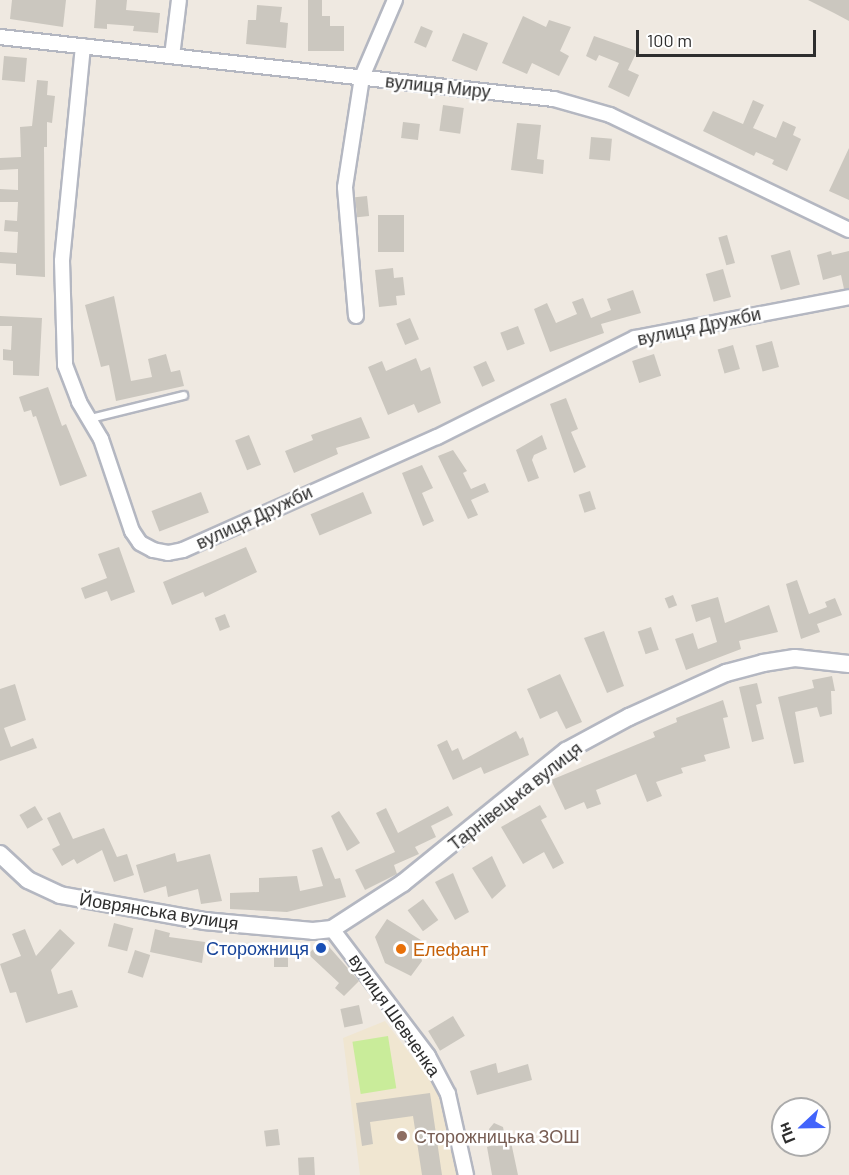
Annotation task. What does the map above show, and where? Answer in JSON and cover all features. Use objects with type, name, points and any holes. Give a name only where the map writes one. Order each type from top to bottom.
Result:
[{"type":"street","points":[[172,56],[179,0]]},
{"type":"street","points":[[356,316],[345,187],[362,77],[395,0]]},
{"type":"street","name":"вулиця Миру","points":[[0,38],[554,99],[610,115],[849,230]]},
{"type":"street","name":"вулиця Дружби","points":[[83,46],[62,261],[62,324],[65,365],[101,439],[132,531],[140,543],[168,553],[437,437],[634,338],[849,297]]},
{"type":"street","name":"Тарнівецька вулиця","points":[[332,929],[403,884],[566,752],[629,717],[726,673],[763,663],[795,658],[849,664]]},
{"type":"street","name":"Йоврянська вулиця","points":[[0,854],[28,880],[60,895],[204,921],[306,931],[332,929]]},
{"type":"street","name":"вулиця Шевченка","points":[[332,929],[428,1056],[448,1094],[466,1175]]},
{"type":"lane","points":[[90,418],[183,394]]},
{"type":"shaded area","name":"Сторожницька ЗОШ","points":[[385,1021],[443,1097],[457,1175],[360,1175],[343,1038]]},
{"type":"green space","points":[[388,1036],[396,1088],[361,1094],[352,1042]]},
{"type":"building","points":[[12,0],[66,0],[63,27],[10,19]]},
{"type":"building","points":[[96,0],[127,0],[126,10],[160,13],[158,33],[133,31],[134,26],[107,24],[107,29],[94,28]]},
{"type":"building","points":[[308,0],[322,0],[322,16],[330,16],[330,26],[344,26],[344,51],[308,51]]},
{"type":"building","points":[[808,0],[849,0],[849,21],[834,13]]},
{"type":"building","points":[[257,5],[282,7],[280,22],[288,23],[286,48],[246,44],[248,20],[256,20]]},
{"type":"building","points":[[523,16],[546,27],[549,20],[571,27],[560,51],[569,56],[559,76],[532,63],[527,74],[502,63]]},
{"type":"building","points":[[421,26],[433,31],[426,48],[414,43]]},
{"type":"building","points":[[463,33],[488,43],[477,71],[452,61]]},
{"type":"building","points":[[594,36],[637,51],[628,70],[639,75],[629,97],[608,87],[619,63],[599,55],[596,61],[586,56]]},
{"type":"building","points":[[4,56],[27,58],[25,82],[2,80]]},
{"type":"building","points":[[37,80],[48,81],[47,95],[55,96],[52,123],[47,122],[47,147],[44,147],[45,277],[16,275],[16,264],[0,263],[0,252],[17,253],[18,232],[4,231],[5,220],[17,221],[18,202],[0,202],[0,189],[18,190],[18,169],[0,170],[0,158],[21,157],[20,127],[32,126]]},
{"type":"building","points":[[753,100],[764,105],[753,128],[776,138],[783,121],[796,127],[793,135],[801,139],[787,171],[772,164],[774,160],[756,152],[754,156],[703,131],[713,111],[743,124]]},
{"type":"building","points":[[443,105],[464,108],[460,134],[439,131]]},
{"type":"building","points":[[403,122],[420,124],[418,140],[401,138]]},
{"type":"building","points":[[517,123],[541,125],[537,159],[544,160],[543,174],[511,170]]},
{"type":"building","points":[[591,137],[612,139],[610,161],[589,159]]},
{"type":"building","points":[[849,148],[849,200],[829,191]]},
{"type":"building","points":[[367,196],[369,216],[357,217],[355,197]]},
{"type":"building","points":[[378,215],[404,215],[404,252],[378,252]]},
{"type":"building","points":[[727,235],[735,263],[726,265],[718,237]]},
{"type":"building","points":[[790,250],[800,285],[781,290],[771,256]]},
{"type":"building","points":[[831,251],[832,255],[849,251],[849,288],[844,289],[841,275],[823,280],[817,255]]},
{"type":"building","points":[[393,268],[394,278],[403,277],[405,295],[396,296],[397,305],[379,307],[375,270]]},
{"type":"building","points":[[723,269],[731,297],[714,302],[706,274]]},
{"type":"building","points":[[633,290],[641,313],[601,324],[604,333],[550,352],[534,309],[547,303],[556,323],[577,314],[572,302],[583,298],[591,318],[611,310],[607,299]]},
{"type":"building","points":[[114,296],[131,381],[152,377],[148,359],[166,354],[171,372],[180,370],[184,386],[116,401],[109,365],[101,367],[85,305]]},
{"type":"building","points":[[0,316],[42,318],[39,376],[13,375],[13,361],[3,360],[3,349],[11,350],[12,326],[0,326]]},
{"type":"building","points":[[410,318],[419,339],[405,345],[396,324]]},
{"type":"building","points":[[518,326],[525,344],[507,351],[500,333]]},
{"type":"building","points":[[772,341],[779,367],[763,371],[756,345]]},
{"type":"building","points":[[733,345],[740,369],[725,373],[718,349]]},
{"type":"building","points":[[654,354],[661,376],[639,383],[632,361]]},
{"type":"building","points":[[416,358],[421,371],[430,367],[441,403],[418,413],[414,404],[388,415],[368,367],[382,361],[386,371]]},
{"type":"building","points":[[486,361],[495,381],[482,387],[473,367]]},
{"type":"building","points":[[48,387],[62,426],[66,424],[87,476],[60,486],[36,416],[33,417],[31,410],[24,412],[19,397]]},
{"type":"building","points":[[566,398],[578,429],[571,432],[586,467],[574,473],[550,404]]},
{"type":"building","points":[[361,417],[370,438],[336,448],[338,454],[294,473],[285,451],[313,440],[311,435]]},
{"type":"building","points":[[249,435],[261,465],[247,470],[235,441]]},
{"type":"building","points":[[542,435],[547,449],[534,455],[532,460],[539,478],[528,482],[516,450]]},
{"type":"building","points":[[453,450],[467,471],[463,473],[471,489],[485,483],[489,492],[471,500],[478,515],[468,519],[438,456]]},
{"type":"building","points":[[422,465],[433,488],[422,493],[434,521],[423,526],[402,473]]},
{"type":"building","points":[[590,491],[596,509],[584,513],[579,495]]},
{"type":"building","points":[[201,492],[209,513],[159,532],[152,511]]},
{"type":"building","points":[[363,492],[372,513],[320,535],[311,514]]},
{"type":"building","points":[[119,547],[135,592],[111,601],[107,591],[85,599],[81,588],[107,578],[98,554]]},
{"type":"building","points":[[246,547],[257,572],[205,597],[203,592],[172,605],[163,582]]},
{"type":"building","points":[[797,580],[809,614],[827,607],[825,602],[835,598],[842,615],[817,624],[820,632],[801,639],[786,584]]},
{"type":"building","points":[[673,595],[677,605],[669,609],[665,598]]},
{"type":"building","points":[[718,597],[725,623],[769,605],[778,632],[739,641],[741,649],[686,670],[675,639],[693,633],[698,649],[717,642],[710,617],[696,622],[691,605]]},
{"type":"building","points":[[225,614],[230,627],[220,631],[215,618]]},
{"type":"building","points":[[651,627],[659,650],[646,654],[638,632]]},
{"type":"building","points":[[604,631],[624,686],[607,693],[584,638]]},
{"type":"building","points":[[560,674],[582,722],[566,729],[557,711],[540,719],[527,689]]},
{"type":"building","points":[[832,676],[835,691],[831,691],[832,714],[820,717],[817,707],[795,712],[804,762],[794,764],[778,697],[814,688],[812,680]]},
{"type":"building","points":[[757,683],[762,703],[756,705],[764,739],[752,742],[739,687]]},
{"type":"building","points":[[15,684],[26,720],[4,728],[11,747],[33,738],[37,748],[0,761],[0,689]]},
{"type":"building","points":[[723,700],[728,717],[723,718],[730,748],[704,755],[706,761],[681,768],[683,773],[656,782],[662,796],[647,802],[636,774],[596,790],[601,804],[587,809],[584,802],[565,810],[551,780],[655,737],[653,732],[677,722],[676,718]]},
{"type":"building","points":[[516,731],[520,739],[523,737],[529,755],[484,774],[481,767],[453,780],[437,745],[447,740],[452,751],[458,748],[463,760]]},
{"type":"building","points":[[540,805],[547,817],[541,820],[564,863],[553,869],[544,852],[523,864],[501,827]]},
{"type":"building","points":[[35,806],[43,820],[27,829],[19,815]]},
{"type":"building","points":[[448,806],[453,815],[431,826],[436,837],[415,847],[419,854],[394,865],[397,874],[365,890],[355,870],[395,852],[376,813],[386,808],[398,833]]},
{"type":"building","points":[[339,811],[360,843],[347,851],[331,816]]},
{"type":"building","points":[[60,812],[73,839],[104,828],[117,857],[127,854],[134,875],[114,882],[102,850],[77,864],[74,859],[62,866],[52,849],[60,845],[47,818]]},
{"type":"building","points":[[322,847],[335,879],[340,878],[346,897],[287,912],[230,909],[230,893],[259,892],[259,878],[297,876],[300,891],[323,886],[312,850]]},
{"type":"building","points":[[175,853],[177,862],[210,854],[222,901],[201,904],[198,889],[168,897],[166,886],[144,893],[136,865]]},
{"type":"building","points":[[492,856],[506,886],[492,899],[472,868]]},
{"type":"building","points":[[453,873],[469,912],[455,920],[435,882]]},
{"type":"building","points":[[423,899],[438,920],[423,931],[408,910]]},
{"type":"building","name":"Елефант","points":[[387,919],[424,942],[419,949],[422,961],[411,976],[385,963],[375,937]]},
{"type":"building","points":[[114,923],[133,928],[127,951],[108,946]]},
{"type":"building","points":[[25,929],[36,956],[60,929],[75,943],[51,970],[58,994],[72,990],[78,1007],[26,1023],[16,992],[10,993],[0,964],[21,956],[12,934]]},
{"type":"building","points":[[155,929],[170,933],[169,937],[205,942],[202,963],[150,952]]},
{"type":"building","points":[[323,940],[359,981],[344,996],[335,988],[339,983],[308,954]]},
{"type":"building","points":[[274,949],[288,949],[288,967],[274,967]]},
{"type":"building","points":[[135,950],[150,955],[143,978],[128,973]]},
{"type":"building","points":[[359,1005],[363,1024],[344,1028],[340,1009]]},
{"type":"building","points":[[453,1016],[465,1036],[440,1051],[428,1031]]},
{"type":"building","points":[[496,1063],[498,1073],[528,1064],[532,1080],[477,1095],[470,1071]]},
{"type":"building","points":[[430,1093],[442,1175],[422,1175],[413,1116],[370,1122],[373,1144],[362,1146],[356,1103]]},
{"type":"building","points":[[494,1123],[503,1127],[506,1143],[511,1142],[518,1175],[492,1175],[487,1147],[493,1145],[489,1129]]},
{"type":"building","points":[[278,1129],[280,1145],[266,1147],[264,1131]]},
{"type":"building","points":[[314,1157],[315,1175],[299,1175],[298,1158]]},
{"type":"place","name":"Сторожниця","points":[[321,948]]},
{"type":"place","name":"Елефант","points":[[401,949]]},
{"type":"place","name":"Сторожницька ЗОШ","points":[[402,1136]]}]
